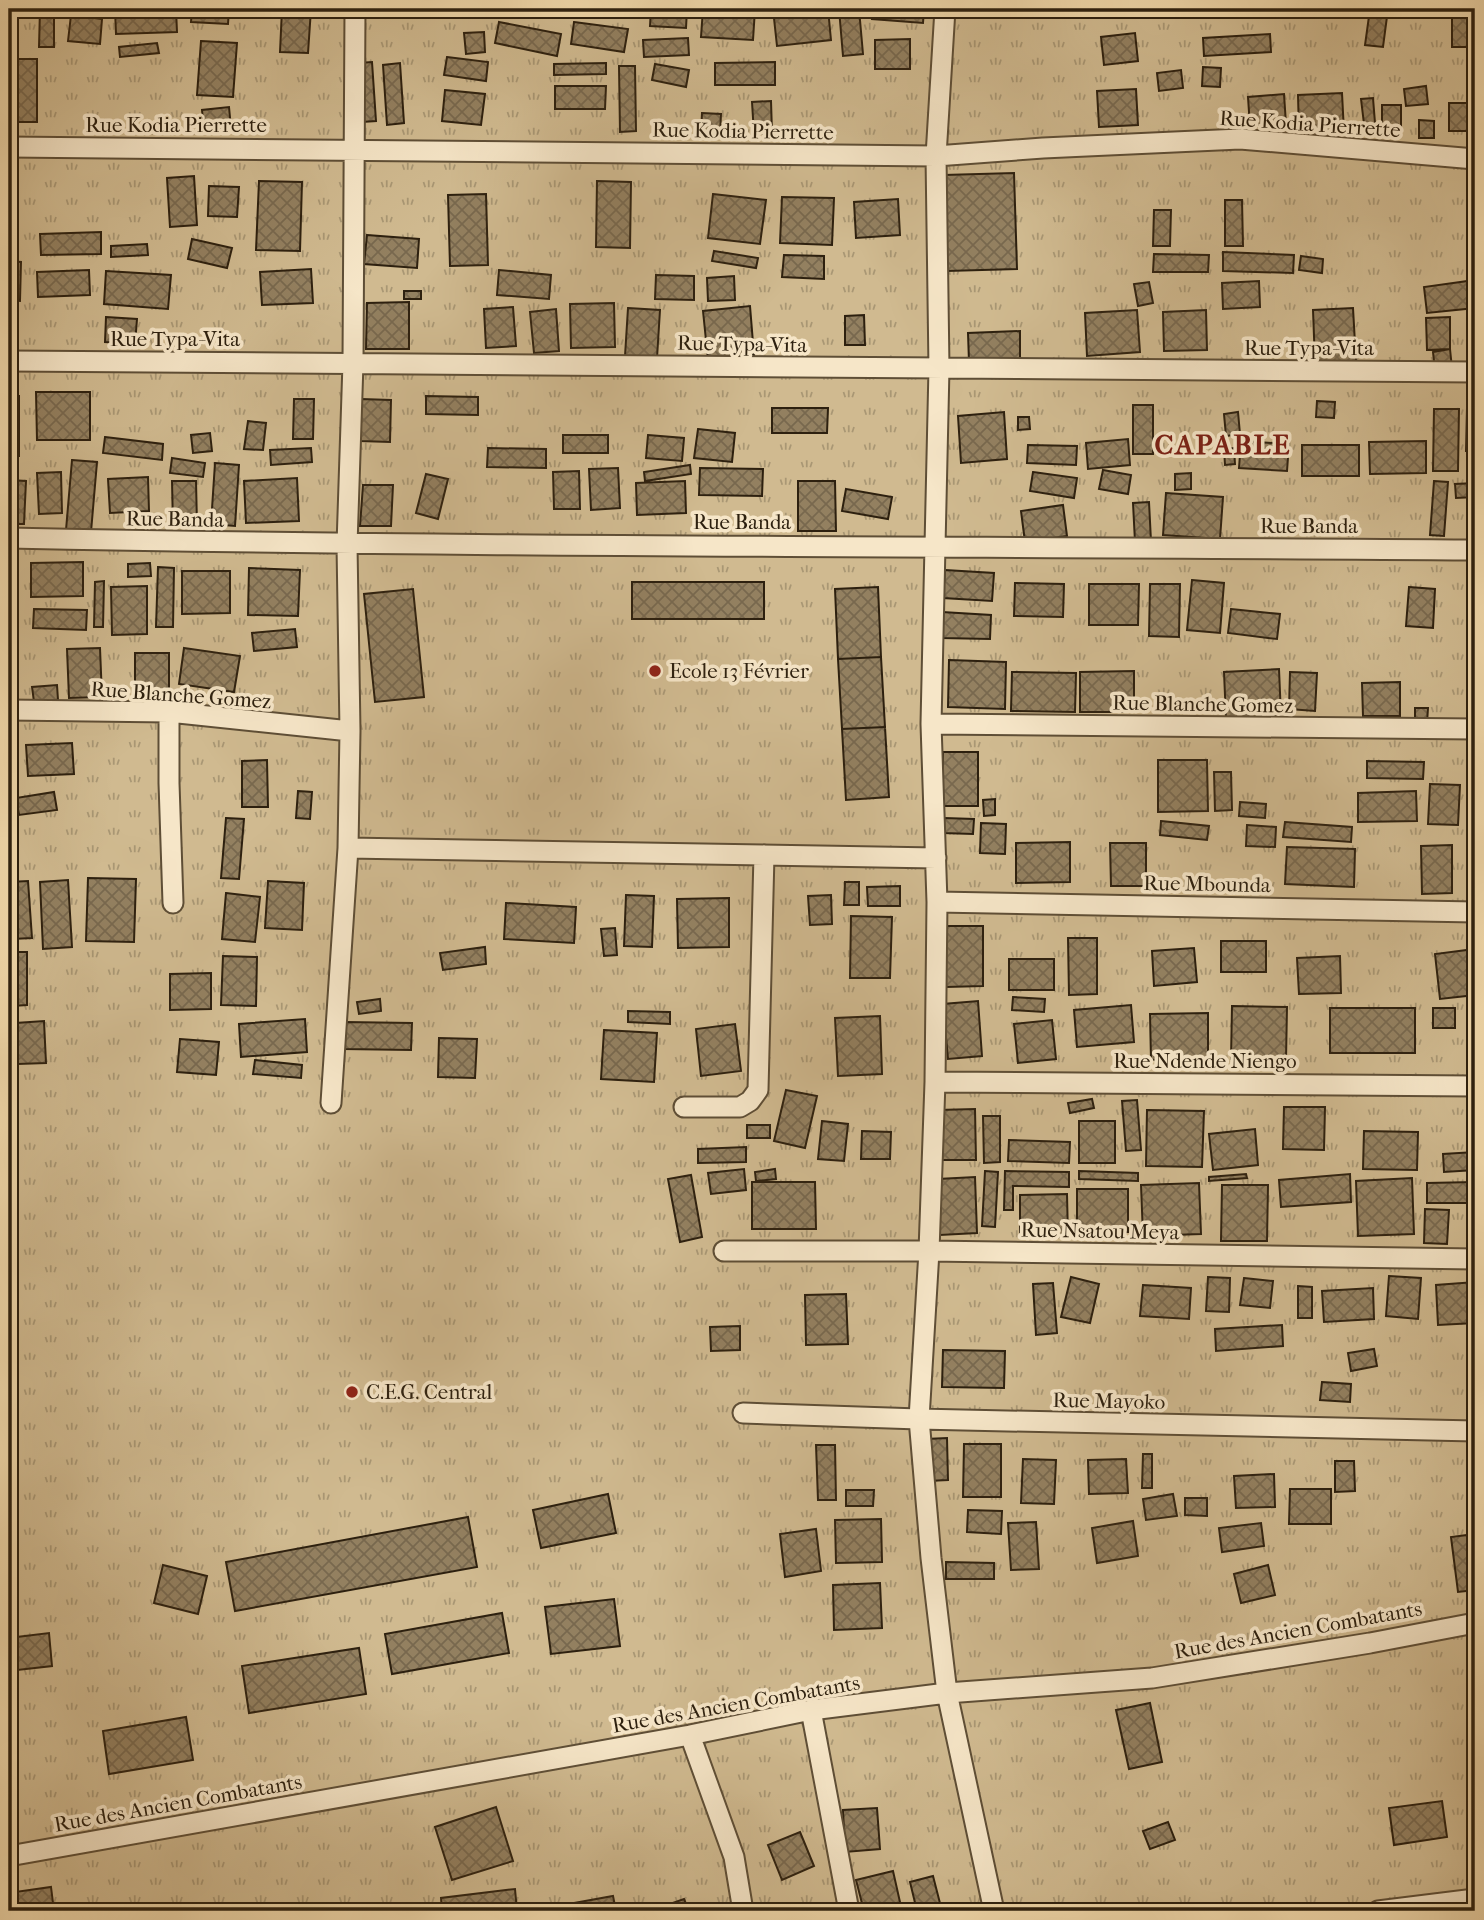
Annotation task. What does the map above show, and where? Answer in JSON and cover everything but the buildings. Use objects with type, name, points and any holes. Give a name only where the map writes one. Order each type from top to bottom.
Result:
[{"type":"street","points":[[331,1103],[348,848],[350,731],[347,545],[353,363],[355,9]]},
{"type":"street","points":[[945,9],[936,156],[939,369],[931,724],[937,902],[935,1082],[919,1419],[931,1558],[947,1693],[994,1911]]},
{"type":"street","name":"Rue Kodia Pierrette","points":[[9,147],[936,156],[1240,139],[1475,159]]},
{"type":"street","name":"Rue Typa-Vita","points":[[9,361],[1475,372]]},
{"type":"street","name":"Rue Banda","points":[[9,538],[347,545],[934,545],[1475,550]]},
{"type":"street","name":"Rue Blanche Gomez","points":[[9,710],[169,712],[350,731]]},
{"type":"street","points":[[169,712],[173,903]]},
{"type":"street","name":"Rue Blanche Gomez","points":[[931,724],[1475,729]]},
{"type":"street","points":[[348,848],[936,858]]},
{"type":"street","points":[[684,1107],[740,1107],[750,1101],[758,1090],[764,855]]},
{"type":"street","name":"Rue Mbounda","points":[[937,902],[1475,912]]},
{"type":"street","name":"Rue Ndende Niengo","points":[[935,1082],[1475,1086]]},
{"type":"street","name":"Rue Nsatou Meya","points":[[724,1251],[929,1251],[1475,1259]]},
{"type":"street","name":"Rue Mayoko","points":[[743,1413],[1475,1431]]},
{"type":"street","name":"Rue des Ancien Combatants","points":[[9,1856],[690,1735],[811,1710],[947,1693],[1152,1678],[1475,1623]]},
{"type":"street","points":[[811,1710],[849,1911]]},
{"type":"street","points":[[690,1735],[734,1857],[743,1911]]},
{"type":"street","points":[[1378,1911],[1475,1899]]},
{"type":"green space","points":[[9,9],[1475,9],[1475,1911],[9,1911]]},
{"type":"place","name":"Ecole 13 Février","points":[[655,671]]},
{"type":"place","name":"C.E.G. Central","points":[[352,1392]]},
{"type":"district","name":"CAPABLE","points":[[1223,444]]}]
